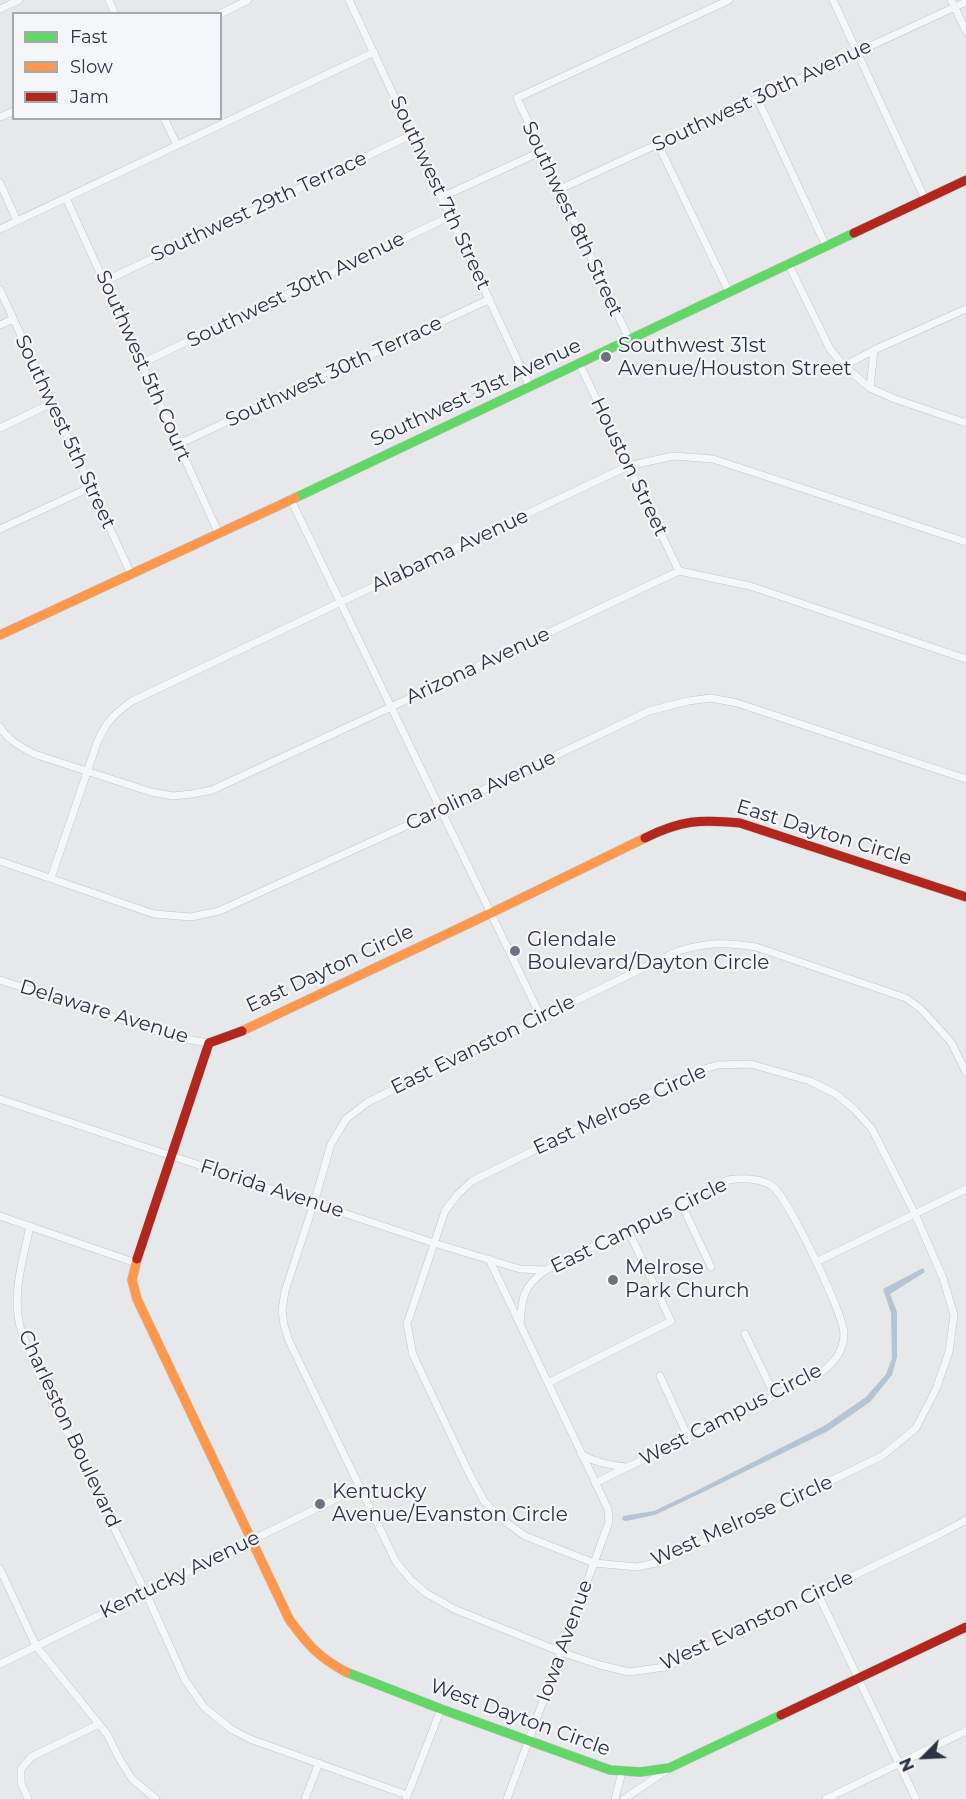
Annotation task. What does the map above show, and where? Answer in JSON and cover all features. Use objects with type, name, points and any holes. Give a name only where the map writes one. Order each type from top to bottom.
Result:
[{"type":"street","points":[[0,9],[9,2],[19,0]]},
{"type":"street","points":[[222,13],[248,0]]},
{"type":"street","name":"Southwest 7th Street","points":[[349,0],[530,387]]},
{"type":"street","name":"Southwest 8th Street","points":[[629,339],[516,98],[729,0]]},
{"type":"street","points":[[833,0],[925,200]]},
{"type":"street","name":"Southwest 30th Avenue","points":[[558,190],[856,52],[953,3],[966,2]]},
{"type":"street","points":[[953,3],[966,31]]},
{"type":"street","points":[[0,229],[374,52]]},
{"type":"street","points":[[757,98],[826,246]]},
{"type":"street","points":[[165,120],[177,145]]},
{"type":"street","name":"Southwest 29th Terrace","points":[[105,281],[413,134]]},
{"type":"street","points":[[658,144],[729,292]]},
{"type":"street","points":[[442,197],[540,152]]},
{"type":"street","name":"Southwest 31st Avenue","points":[[0,635],[219,534],[966,180]]},
{"type":"street","points":[[0,183],[17,221]]},
{"type":"street","name":"Southwest 5th Court","points":[[66,198],[219,534]]},
{"type":"street","name":"Southwest 30th Avenue","points":[[142,363],[451,216]]},
{"type":"street","points":[[788,263],[830,349],[844,366],[870,388],[966,423]]},
{"type":"street","name":"Southwest 5th Street","points":[[0,290],[131,574]]},
{"type":"street","name":"Southwest 30th Terrace","points":[[179,444],[490,299]]},
{"type":"street","points":[[844,366],[966,309]]},
{"type":"street","points":[[0,325],[13,319]]},
{"type":"street","points":[[870,388],[874,350]]},
{"type":"street","name":"Houston Street","points":[[579,363],[679,571]]},
{"type":"street","points":[[0,428],[52,403]]},
{"type":"street","name":"Alabama Avenue","points":[[51,878],[105,725],[118,711],[132,701],[628,466],[673,456],[714,459],[966,542]]},
{"type":"street","points":[[0,529],[91,487]]},
{"type":"street","points":[[291,500],[541,1017]]},
{"type":"street","points":[[679,571],[750,585],[966,659]]},
{"type":"street","name":"Arizona Avenue","points":[[0,727],[18,745],[34,754],[151,792],[173,796],[212,790],[679,571]]},
{"type":"street","name":"Carolina Avenue","points":[[0,861],[154,914],[191,917],[219,911],[441,810],[649,711],[688,700],[711,698],[737,703],[966,779]]},
{"type":"street","name":"East Dayton Circle","points":[[209,1043],[235,1034],[491,914],[657,832],[685,822],[713,820],[740,823],[966,897]]},
{"type":"street","name":"East Evanston Circle","points":[[360,1487],[289,1341],[282,1310],[285,1291],[331,1144],[346,1119],[368,1102],[678,951],[713,943],[756,947],[906,998],[921,1009],[951,1042],[966,1072]]},
{"type":"street","name":"Delaware Avenue","points":[[0,980],[174,1037],[209,1043]]},
{"type":"street","points":[[209,1043],[132,1280],[137,1299],[252,1539]]},
{"type":"street","name":"East Melrose Circle","points":[[409,1341],[407,1324],[445,1211],[472,1181],[693,1072],[718,1065],[751,1064],[810,1081],[836,1094],[872,1129],[915,1214]]},
{"type":"street","name":"Florida Avenue","points":[[0,1099],[434,1243],[520,1269],[546,1270]]},
{"type":"street","name":"East Campus Circle","points":[[520,1324],[521,1304],[526,1289],[533,1279],[546,1270],[728,1180],[756,1179],[771,1185],[782,1197],[816,1262]]},
{"type":"street","points":[[816,1262],[966,1189]]},
{"type":"street","points":[[681,1203],[711,1266]]},
{"type":"street","name":"West Melrose Circle","points":[[409,1341],[413,1355],[469,1473],[484,1500],[502,1520],[525,1536],[594,1563],[638,1567],[665,1561],[882,1456],[916,1428],[936,1389],[949,1352],[954,1315],[943,1278],[915,1214]]},
{"type":"street","points":[[0,1216],[136,1263]]},
{"type":"street","name":"Charleston Boulevard","points":[[30,1226],[18,1278],[17,1307],[21,1329],[33,1362],[146,1591],[185,1680],[204,1707],[231,1729],[250,1739],[407,1797]]},
{"type":"street","points":[[548,1383],[671,1321],[628,1230]]},
{"type":"street","points":[[489,1259],[595,1483]]},
{"type":"street","name":"West Campus Circle","points":[[595,1483],[819,1374],[835,1361],[842,1346],[844,1332],[841,1318],[816,1262]]},
{"type":"street","points":[[745,1334],[775,1396]]},
{"type":"street","points":[[660,1376],[688,1437]]},
{"type":"street","points":[[581,1454],[608,1465],[627,1467]]},
{"type":"street","name":"Iowa Avenue","points":[[507,1799],[609,1522],[608,1509],[595,1483]]},
{"type":"street","name":"Kentucky Avenue","points":[[0,1664],[360,1487]]},
{"type":"street","name":"West Evanston Circle","points":[[360,1487],[396,1562],[426,1593],[454,1609],[561,1652],[600,1665],[629,1671],[664,1667],[966,1520]]},
{"type":"street","name":"West Dayton Circle","points":[[252,1539],[289,1619],[308,1644],[327,1662],[441,1709],[610,1770],[622,1772],[669,1768],[966,1627]]},
{"type":"street","points":[[0,1569],[36,1646],[107,1734],[132,1779],[156,1799]]},
{"type":"street","points":[[818,1594],[916,1799]]},
{"type":"street","points":[[407,1797],[441,1709]]},
{"type":"street","points":[[28,1799],[21,1783],[21,1768],[31,1757],[99,1724]]},
{"type":"street","points":[[826,1799],[966,1731]]},
{"type":"street","points":[[305,1799],[319,1763]]},
{"type":"street","points":[[624,1799],[669,1768]]},
{"type":"street","points":[[615,1799],[622,1772]]},
{"type":"water","points":[[923,1268],[925,1272],[890,1294],[897,1312],[897,1357],[892,1375],[870,1402],[828,1431],[655,1515],[622,1520],[623,1516],[654,1511],[694,1492],[824,1426],[866,1397],[886,1374],[892,1358],[891,1313],[883,1289]]},
{"type":"traffic: fast","points":[[295,498],[854,233]]},
{"type":"traffic: fast","points":[[346,1672],[610,1770],[640,1772],[669,1768],[781,1715]]},
{"type":"traffic: slow","points":[[0,635],[295,498]]},
{"type":"traffic: slow","points":[[242,1031],[645,838]]},
{"type":"traffic: slow","points":[[137,1259],[132,1280],[137,1299],[289,1619],[314,1649],[346,1672]]},
{"type":"traffic: jam","points":[[854,233],[966,180]]},
{"type":"traffic: jam","points":[[645,838],[691,822],[740,823],[966,897]]},
{"type":"traffic: jam","points":[[137,1259],[209,1043],[242,1031]]},
{"type":"traffic: jam","points":[[781,1715],[966,1627]]},
{"type":"place","name":"Southwest 31st Avenue/Houston Street","points":[[606,357]]},
{"type":"place","name":"Glendale Boulevard/Dayton Circle","points":[[515,951]]},
{"type":"place","name":"Melrose Park Church","points":[[613,1280]]},
{"type":"place","name":"Kentucky Avenue/Evanston Circle","points":[[320,1504]]}]
